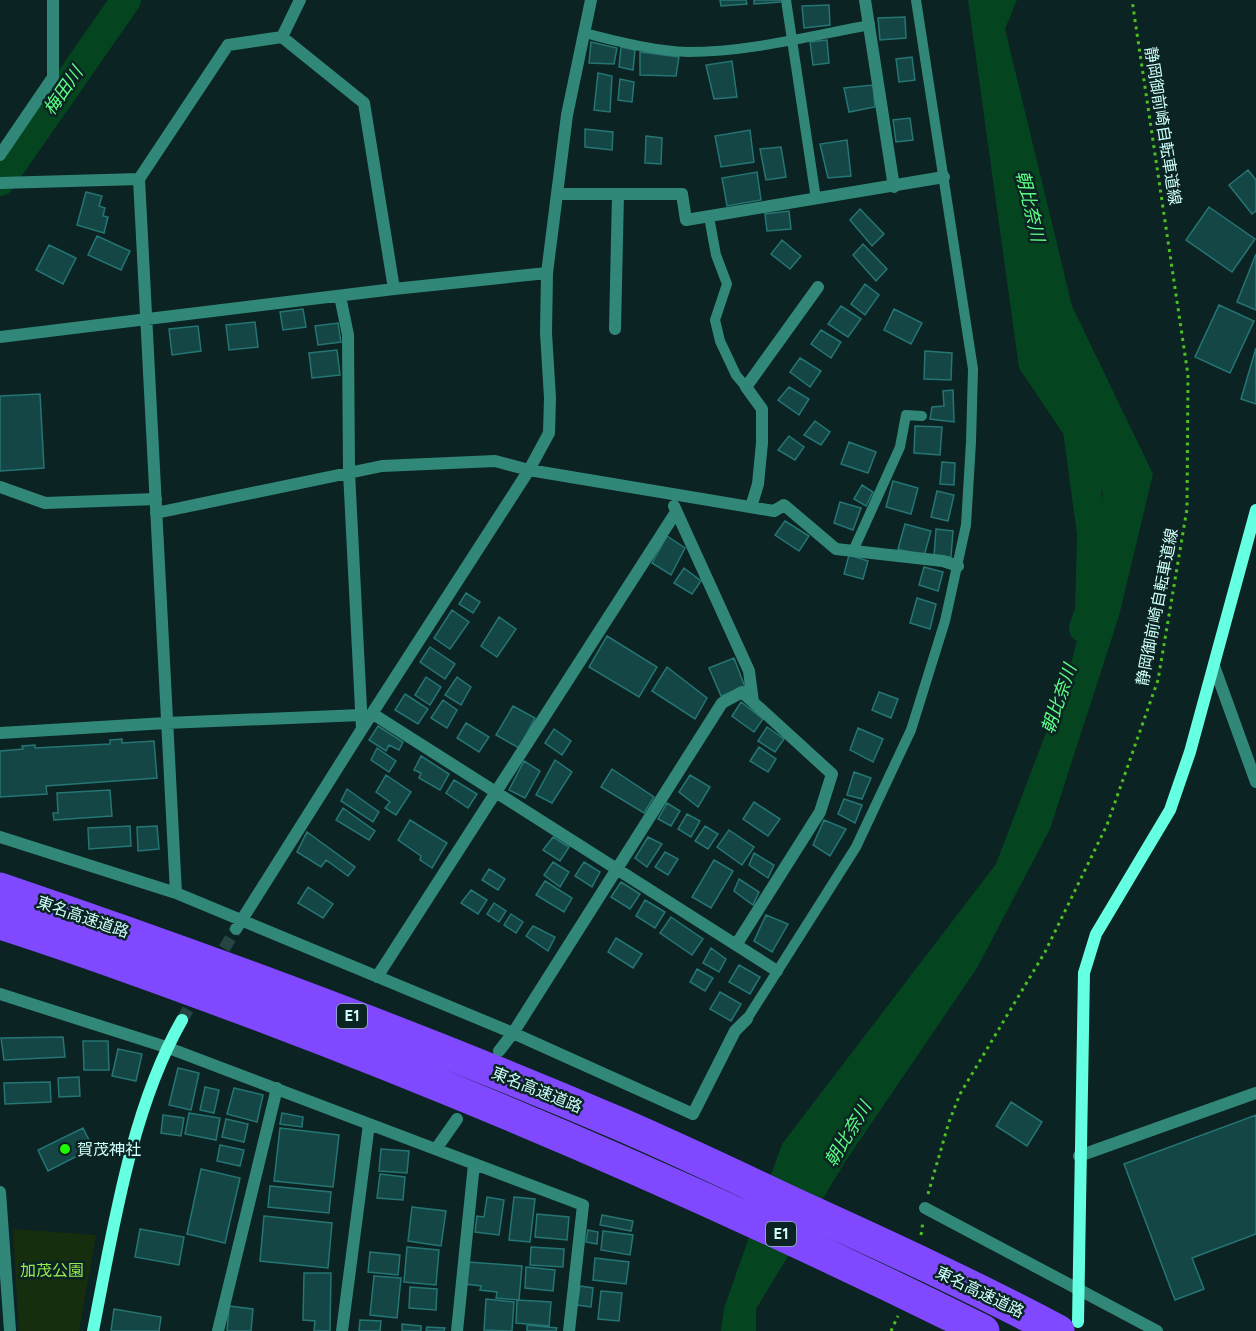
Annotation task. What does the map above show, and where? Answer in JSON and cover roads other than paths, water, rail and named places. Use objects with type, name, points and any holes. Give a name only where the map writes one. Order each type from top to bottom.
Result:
[{"type":"highway","name":"東名高速道路","points":[[0,889],[130,933],[414,1040],[621,1125],[1068,1327]]},
{"type":"highway","name":"東名高速道路","points":[[0,923],[145,972],[373,1057],[688,1191],[874,1277],[983,1331]]},
{"type":"highway","points":[[0,939],[145,972]]},
{"type":"street","points":[[0,155],[54,77],[53,0]]},
{"type":"street","points":[[282,37],[300,0]]},
{"type":"street","points":[[238,925],[362,729],[367,714],[529,470],[549,433],[547,273],[567,114],[591,0]]},
{"type":"street","points":[[865,0],[894,187]]},
{"type":"street","points":[[176,893],[139,180],[228,45],[282,37],[364,103],[394,289]]},
{"type":"street","points":[[557,194],[682,194],[686,220],[944,177]]},
{"type":"street","points":[[0,183],[139,180]]},
{"type":"street","points":[[615,329],[618,194]]},
{"type":"street","points":[[0,338],[394,289],[547,273]]},
{"type":"street","points":[[751,507],[758,484],[762,443],[762,409],[746,387],[818,287]]},
{"type":"street","points":[[340,296],[348,335],[350,472],[367,714]]},
{"type":"street","points":[[156,513],[382,466],[495,461],[529,470],[774,511],[784,505],[836,549],[943,561],[958,566]]},
{"type":"street","points":[[0,487],[45,503],[156,499]]},
{"type":"street","points":[[668,494],[749,671],[753,702]]},
{"type":"street","points":[[1068,1327],[1078,1288],[1084,973],[1096,934],[1170,810],[1190,752],[1256,510]]},
{"type":"street","points":[[377,977],[676,512]]},
{"type":"street","points":[[1214,666],[1256,782]]},
{"type":"street","points":[[499,1051],[513,1033],[722,703],[741,692],[832,774],[820,812],[736,945]]},
{"type":"street","points":[[0,733],[367,714],[617,868],[777,971]]},
{"type":"street","points":[[0,837],[176,893],[238,925],[377,977],[513,1033],[693,1114],[735,1030],[747,1019]]},
{"type":"street","points":[[0,994],[166,1047],[583,1205],[569,1331]]},
{"type":"street","points":[[93,1331],[110,1239],[141,1121],[166,1047],[182,1020]]},
{"type":"street","points":[[219,1331],[277,1088]]},
{"type":"street","points":[[1080,1156],[1256,1093]]},
{"type":"street","points":[[436,1149],[458,1119]]},
{"type":"street","points":[[342,1331],[369,1124]]},
{"type":"street","points":[[457,1331],[474,1164]]},
{"type":"street","points":[[0,1192],[10,1331]]},
{"type":"street","points":[[925,1208],[1157,1331]]},
{"type":"lane","points":[[786,0],[816,199]]},
{"type":"lane","points":[[747,1019],[856,847],[911,730],[945,621],[966,525],[973,369],[916,0]]},
{"type":"lane","points":[[584,33],[625,43],[686,52],[726,50],[870,25]]},
{"type":"lane","points":[[709,217],[716,255],[727,284],[715,320],[720,341],[736,375],[746,387]]},
{"type":"lane","points":[[853,551],[900,447],[906,415],[922,416]]},
{"type":"water","points":[[968,0],[1017,0],[1005,29],[1072,306],[1153,474],[1119,616],[1050,829],[977,968],[845,1162],[756,1309],[756,1331],[721,1331],[724,1308],[782,1144],[996,864],[1068,675],[1091,588],[1103,493],[1019,368]]},
{"type":"waterway","name":"梅田川","points":[[0,181],[126,0]]},
{"type":"waterway","name":"朝比奈川","points":[[1077,423],[1092,533],[1090,611],[1084,628]]},
{"type":"tunnel","points":[[215,964],[236,929]]},
{"type":"tunnel","points":[[182,1020],[197,994]]},
{"type":"place","name":"賀茂神社","points":[[65,1149]]},
{"type":"park label","name":"加茂公園","points":[[52,1270]]}]
